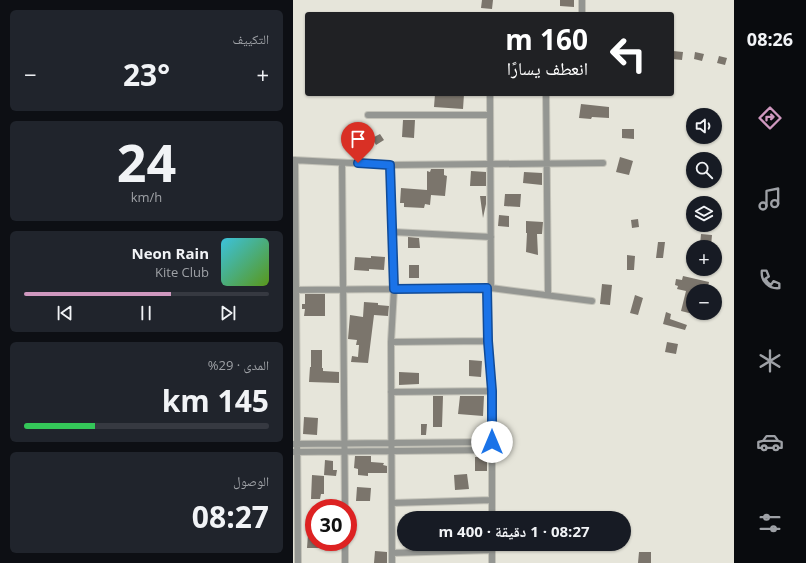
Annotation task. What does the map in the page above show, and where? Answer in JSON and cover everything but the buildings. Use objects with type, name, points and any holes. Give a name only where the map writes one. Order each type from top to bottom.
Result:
[{"type":"street","points":[[582,0],[582,12]]},
{"type":"street","points":[[490,96],[491,237],[488,341],[492,391],[492,511]]},
{"type":"street","points":[[546,96],[548,295]]},
{"type":"street","points":[[368,115],[490,115]]},
{"type":"street","points":[[298,563],[295,554],[294,160],[390,165],[603,163]]},
{"type":"street","points":[[342,162],[345,499]]},
{"type":"street","points":[[390,165],[394,289],[391,342],[392,563]]},
{"type":"street","points":[[393,232],[491,237]]},
{"type":"street","points":[[295,290],[489,288],[593,301]]},
{"type":"street","points":[[391,342],[488,341]]},
{"type":"street","points":[[391,392],[492,391]]},
{"type":"street","points":[[295,444],[492,442]]},
{"type":"street","points":[[295,452],[492,450]]},
{"type":"street","points":[[392,502],[492,500]]},
{"type":"street","points":[[345,551],[345,563]]},
{"type":"street","points":[[392,553],[425,551]]},
{"type":"street","points":[[492,551],[492,563]]},
{"type":"route","points":[[358,163],[390,165],[394,289],[487,288],[488,341],[492,391],[492,442]]}]
